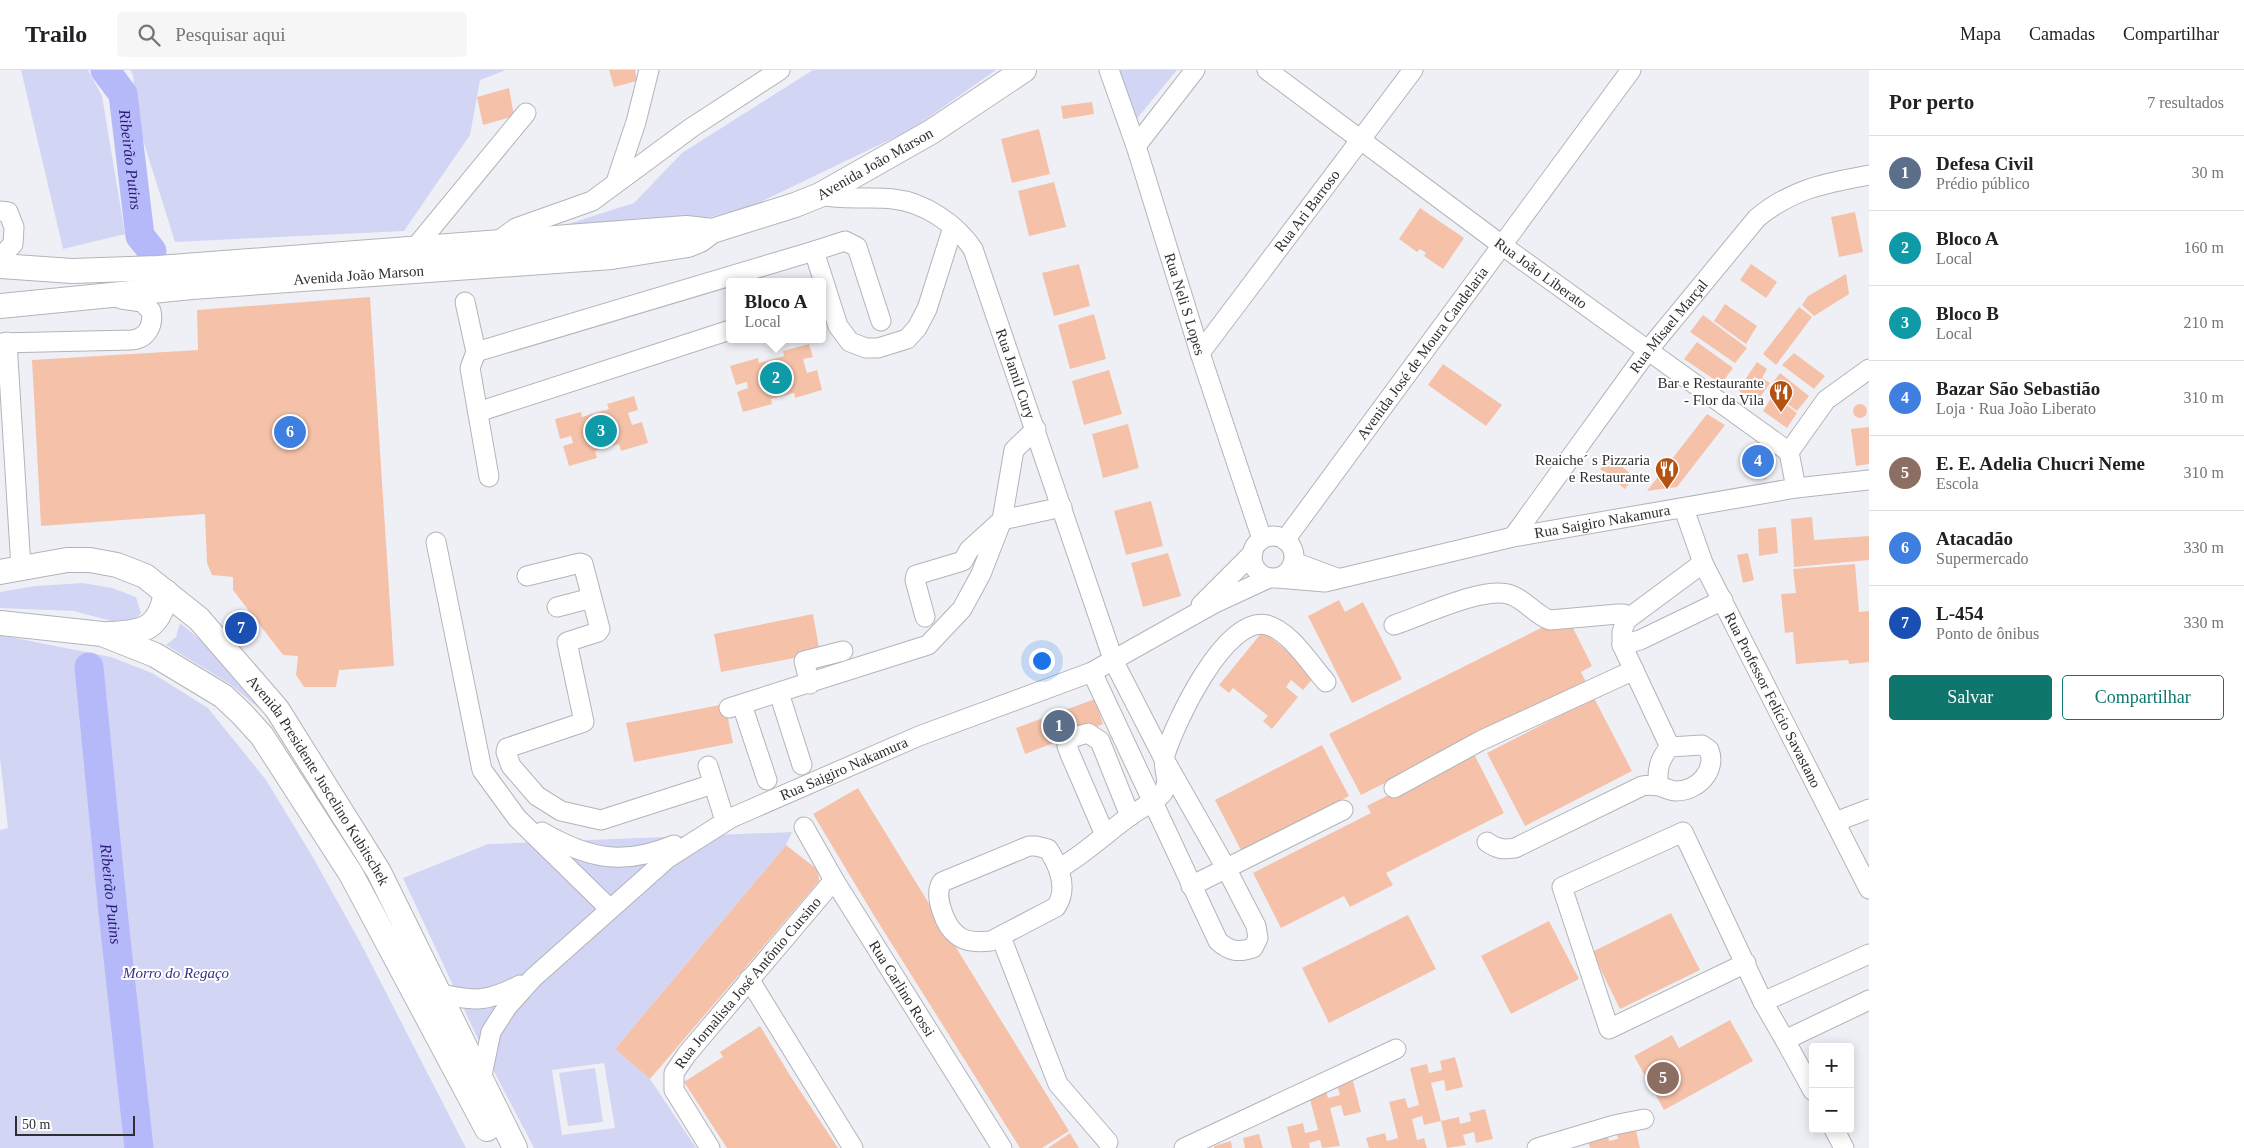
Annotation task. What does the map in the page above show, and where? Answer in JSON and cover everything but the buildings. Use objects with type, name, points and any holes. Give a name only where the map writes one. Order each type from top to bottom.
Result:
[{"type":"main road","name":"Avenida João Marson","points":[[0,266],[72,271],[158,268],[686,228],[712,230],[794,205],[820,194],[945,124],[1024,70]]},
{"type":"main road","name":"Avenida João Marson","points":[[0,306],[192,288],[612,257],[688,245],[700,240],[712,230]]},
{"type":"main road","name":"Avenida Presidente Juscelino Kubitschek","points":[[11,570],[67,560],[108,563],[145,576],[199,619],[277,709],[379,872],[515,1148]]},
{"type":"main road","points":[[102,634],[141,631],[152,624],[160,614],[166,592]]},
{"type":"main road","name":"Avenida Presidente Juscelino Kubitschek","points":[[0,623],[102,634],[155,655],[223,696],[262,736],[351,874],[497,1148]]},
{"type":"street","points":[[616,182],[645,91],[649,70]]},
{"type":"street","points":[[494,244],[516,228],[592,201],[691,128],[780,70]]},
{"type":"street","name":"Rua Neli S Lopes","points":[[1108,70],[1136,146],[1257,546]]},
{"type":"street","points":[[1136,146],[1195,70]]},
{"type":"street","name":"Rua João Liberato","points":[[1267,70],[1503,246],[1649,349],[1789,452]]},
{"type":"street","name":"Rua Ari Barroso","points":[[1200,353],[1413,70]]},
{"type":"street","name":"Avenida José de Moura Candelaria","points":[[1285,540],[1631,70]]},
{"type":"street","points":[[414,248],[526,113]]},
{"type":"street","name":"Rua Misael Marçal","points":[[1513,537],[1649,349],[1757,218],[1776,202],[1803,189],[1869,175]]},
{"type":"street","name":"Rua Jamil Cury","points":[[820,194],[840,199],[904,201],[931,211],[966,239],[979,262],[1114,662],[1164,759],[1226,868],[1256,926],[1258,938],[1253,948],[1242,952],[1227,950],[1218,941],[1191,886]]},
{"type":"street","points":[[0,211],[8,212],[14,227],[13,244],[0,258]]},
{"type":"street","points":[[826,298],[838,326],[850,342],[866,348],[878,348],[907,339],[917,328],[927,310],[953,227]]},
{"type":"street","points":[[476,352],[840,242],[850,242],[857,247],[881,321]]},
{"type":"street","points":[[814,251],[821,278]]},
{"type":"street","points":[[11,570],[16,497],[4,342],[136,340],[148,331],[152,317],[151,311],[142,302],[87,299]]},
{"type":"street","points":[[465,302],[476,352],[470,368],[490,477]]},
{"type":"street","points":[[478,412],[726,331]]},
{"type":"street","points":[[1796,488],[1789,452],[1826,400],[1869,369]]},
{"type":"street","points":[[767,780],[736,706],[928,645],[962,609],[981,574],[1002,520],[1014,450],[1036,429]]},
{"type":"street","name":"Rua Saigiro Nakamura","points":[[481,1080],[492,1032],[507,1007],[533,978],[668,858],[718,826],[919,736],[1092,672],[1114,662],[1189,616],[1273,578],[1311,582],[1340,579],[1513,537],[1684,509],[1796,488],[1869,480]]},
{"type":"street","points":[[925,617],[915,580],[916,574],[963,561],[969,550],[1002,520],[1062,507]]},
{"type":"street","name":"Rua Professor Felício Savastano","points":[[1684,509],[1703,563],[1869,889]]},
{"type":"street","points":[[1278,536],[1285,540],[1294,553],[1294,562],[1285,575],[1273,578],[1256,569],[1252,561],[1257,546],[1278,536]]},
{"type":"street","points":[[436,542],[482,770],[517,818],[610,909]]},
{"type":"street","name":"Rua Saigiro Nakamura","points":[[1189,616],[1257,546]]},
{"type":"street","points":[[1294,562],[1340,579]]},
{"type":"street","points":[[527,576],[580,563],[584,567],[600,629],[598,632],[569,640],[567,645],[584,722],[512,745],[506,752],[511,766],[537,796],[561,811],[601,820],[714,784]]},
{"type":"street","points":[[1670,747],[1622,645],[1622,632],[1629,618],[1703,563]]},
{"type":"street","points":[[1394,625],[1471,597],[1493,592],[1510,594],[1522,600],[1540,616],[1550,620],[1618,614],[1629,618]]},
{"type":"street","points":[[557,607],[592,598]]},
{"type":"street","points":[[1622,645],[1640,640],[1723,600]]},
{"type":"street","points":[[1060,868],[1080,856],[1130,816],[1162,794],[1167,774],[1164,759],[1171,736],[1211,664],[1230,640],[1244,629],[1265,624],[1284,633],[1326,682]]},
{"type":"street","points":[[810,684],[804,661],[844,651]]},
{"type":"street","points":[[1394,788],[1480,741],[1634,670]]},
{"type":"street","points":[[1092,672],[1153,800],[1191,886],[1343,810]]},
{"type":"street","points":[[779,693],[802,765]]},
{"type":"street","points":[[1105,835],[1070,754],[1068,746],[1071,738],[1088,733],[1100,741],[1130,816]]},
{"type":"street","points":[[1487,842],[1495,848],[1505,850],[1515,848],[1642,786],[1658,786],[1675,791],[1687,789],[1708,775],[1712,767],[1709,750],[1702,745],[1670,747]]},
{"type":"street","points":[[1658,786],[1659,763],[1670,747]]},
{"type":"street","points":[[517,818],[568,848],[589,854],[620,858],[652,854],[718,826],[714,784],[708,766]]},
{"type":"street","points":[[1835,822],[1869,810]]},
{"type":"street","name":"Rua Carlino Rossi","points":[[804,827],[834,880],[1002,1148]]},
{"type":"street","points":[[1746,963],[1610,1029],[1562,887],[1683,832],[1746,963],[1763,1002],[1811,1088]]},
{"type":"street","points":[[1036,846],[1048,849],[1060,868],[1061,896],[1056,907],[1001,937],[991,941],[978,942],[957,935],[949,926],[938,891],[942,882],[1012,853],[1036,846]]},
{"type":"street","name":"Rua Jornalista José Antônio Cursino","points":[[710,1148],[674,1090],[674,1073],[677,1066],[834,880]]},
{"type":"street","points":[[1001,937],[1058,1084],[1108,1142]]},
{"type":"street","points":[[1763,1002],[1869,954]]},
{"type":"street","name":"Rua Saigiro Nakamura","points":[[438,993],[464,999],[492,998],[533,978]]},
{"type":"street","points":[[749,979],[853,1148]]},
{"type":"street","points":[[1784,1040],[1869,1000]]},
{"type":"street","points":[[1184,1148],[1396,1049]]},
{"type":"street","points":[[1537,1148],[1614,1125],[1644,1120]]},
{"type":"street","points":[[1836,1133],[1844,1148]]},
{"type":"green space","points":[[21,70],[88,70],[102,96],[125,234],[63,249]]},
{"type":"green space","points":[[130,70],[506,70],[480,80],[470,135],[404,231],[175,242],[138,124],[133,75]]},
{"type":"green space","points":[[813,70],[996,70],[912,129],[754,205],[678,226],[543,232],[634,203],[682,153]]},
{"type":"green space","points":[[1116,70],[1177,70],[1134,122]]},
{"type":"green space","points":[[83,583],[112,588],[136,597],[141,613],[133,622],[126,625],[74,611],[0,608],[0,592],[35,586]]},
{"type":"green space","points":[[180,623],[215,652],[262,711],[230,684],[166,645],[176,637]]},
{"type":"green space","name":"Morro do Regaço","points":[[0,635],[111,657],[152,673],[208,708],[266,780],[311,854],[360,942],[466,1148],[0,1148],[0,830],[8,828],[0,758]]},
{"type":"green space","points":[[792,832],[786,845],[615,1049],[650,1079],[696,1148],[534,1148],[484,1052],[403,878],[488,844]],"holes":[[[604,1063],[615,1128],[562,1135],[552,1070]]]},
{"type":"green space","points":[[595,1068],[603,1122],[568,1126],[559,1073]]},
{"type":"waterway","name":"Ribeirão Putins","points":[[105,70],[123,94],[140,236],[152,251]]},
{"type":"waterway","name":"Ribeirão Putins","points":[[89,667],[139,1148]]},
{"type":"place","name":"Bloco A","points":[[776,378]]},
{"type":"place","name":"Bar e Restaurante - Flor da Vila","points":[[1781,413]]},
{"type":"place","name":"Bloco B","points":[[601,431]]},
{"type":"place","name":"Atacadão","points":[[290,432]]},
{"type":"place","name":"Bazar São Sebastião","points":[[1758,461]]},
{"type":"place","name":"Reaiche´ s Pizzaria e Restaurante","points":[[1667,490]]},
{"type":"place","name":"L-454","points":[[241,628]]},
{"type":"place","name":"Defesa Civil","points":[[1059,726]]},
{"type":"place","name":"E. E. Adelia Chucri Neme","points":[[1663,1078]]}]
